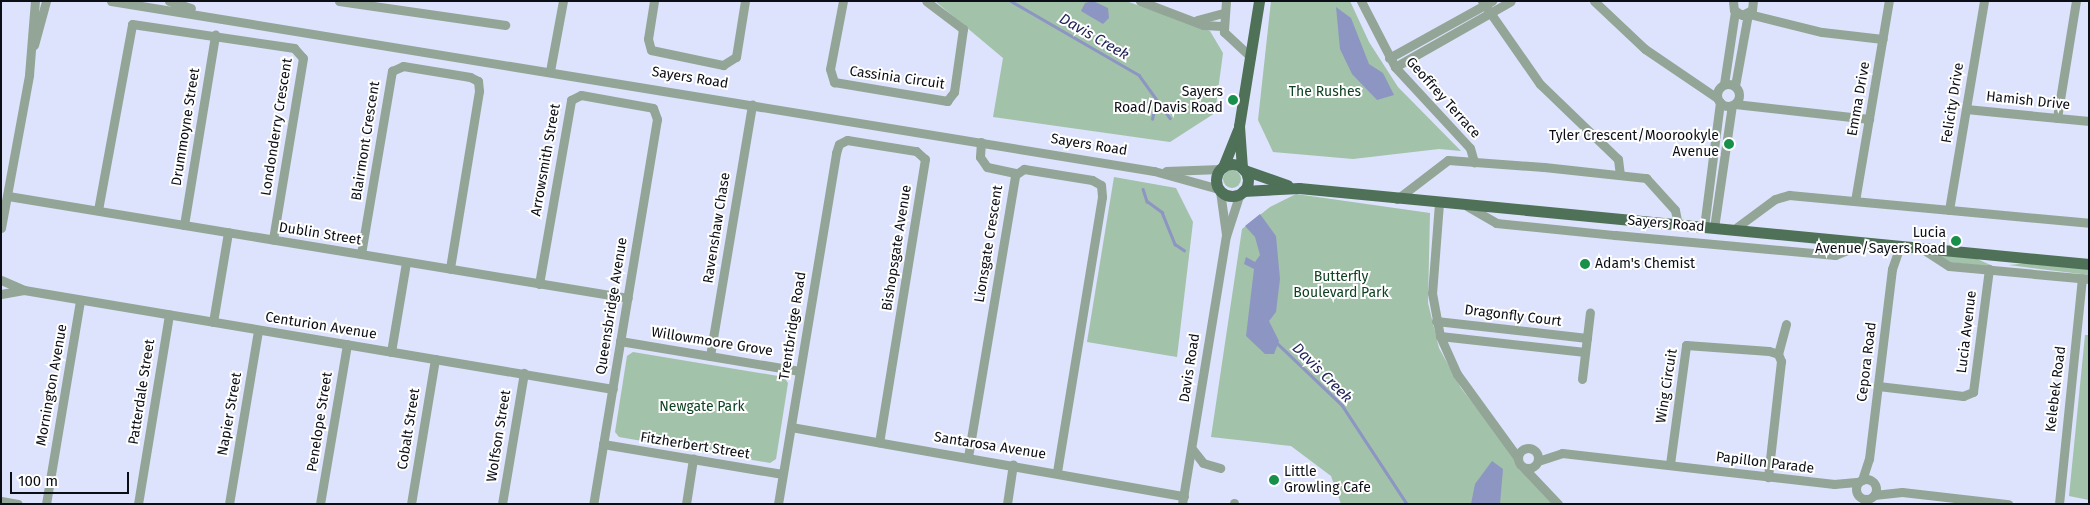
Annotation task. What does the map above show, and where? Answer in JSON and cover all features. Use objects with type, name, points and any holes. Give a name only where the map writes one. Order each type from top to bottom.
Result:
[{"type":"main road","points":[[1239,126],[1243,169],[1248,178],[1242,192],[1220,190],[1216,181],[1239,126],[1259,1]]},
{"type":"main road","points":[[1222,168],[1233,164],[1243,169]]},
{"type":"main road","name":"Sayers Road","points":[[1243,169],[1299,188]]},
{"type":"main road","name":"Sayers Road","points":[[1242,192],[1299,188],[1467,206],[2089,264]]},
{"type":"street","points":[[1,228],[32,50],[35,1]]},
{"type":"street","points":[[32,50],[46,1]]},
{"type":"street","name":"Sayers Road","points":[[111,1],[221,16],[1154,171],[1220,190]]},
{"type":"street","name":"Sayers Road","points":[[169,1],[221,16]]},
{"type":"street","points":[[339,1],[505,25]]},
{"type":"street","points":[[550,71],[563,1]]},
{"type":"street","points":[[654,1],[647,44],[650,50],[723,65],[736,57],[745,1]]},
{"type":"street","name":"Cassinia Circuit","points":[[843,1],[830,69],[834,82],[946,101],[954,92],[963,29],[926,1]]},
{"type":"street","points":[[1140,1],[1192,20],[1222,26],[1251,57]]},
{"type":"street","points":[[1222,26],[1226,1]]},
{"type":"street","name":"Geoffrey Terrace","points":[[1361,1],[1395,67],[1470,148],[1474,162]]},
{"type":"street","points":[[1390,58],[1487,5],[1511,1]]},
{"type":"street","points":[[1594,1],[1644,48],[1699,82],[1719,100],[1733,104],[1760,104],[1869,119]]},
{"type":"street","name":"Emma Drive","points":[[1855,201],[1889,1]]},
{"type":"street","name":"Felicity Drive","points":[[1949,210],[1984,1]]},
{"type":"street","points":[[2057,118],[2076,1]]},
{"type":"street","points":[[1709,228],[1737,89],[1748,14],[1753,2],[1772,18]]},
{"type":"street","points":[[1395,67],[1487,5]]},
{"type":"street","points":[[1487,5],[1540,84],[1618,158],[1620,175]]},
{"type":"street","points":[[1709,228],[1719,100],[1723,85],[1732,5],[1748,14],[1772,18],[1822,32],[1883,38]]},
{"type":"street","points":[[1192,20],[1210,20],[1224,13]]},
{"type":"street","name":"Londonderry Crescent","points":[[98,210],[129,27],[139,22],[294,48],[302,54],[273,240]]},
{"type":"street","name":"Drummoyne Street","points":[[184,225],[216,35]]},
{"type":"street","name":"Blairmont Crescent","points":[[361,254],[391,74],[399,66],[473,78],[479,84],[450,269]]},
{"type":"street","points":[[1699,82],[1737,89],[1760,104]]},
{"type":"street","name":"Arrowsmith Street","points":[[539,284],[570,100],[581,95],[650,107],[656,112]]},
{"type":"street","name":"Ravenshaw Chase","points":[[710,356],[752,104]]},
{"type":"street","name":"Hamish Drive","points":[[1966,108],[2089,121]]},
{"type":"street","name":"Queensbridge Avenue","points":[[593,504],[628,298],[656,112]]},
{"type":"street","name":"Bishopsgate Avenue","points":[[836,153],[839,144],[847,140],[916,151],[925,159],[879,442]]},
{"type":"street","points":[[981,142],[980,157],[987,167],[1016,173]]},
{"type":"street","name":"Trentbridge Road","points":[[778,504],[836,153]]},
{"type":"street","name":"Sayers Road","points":[[1397,199],[1444,161],[1620,175],[1651,181],[1675,210],[1678,225]]},
{"type":"street","name":"Sayers Road","points":[[1154,171],[1222,168]]},
{"type":"street","name":"Lionsgate Crescent","points":[[968,457],[1016,173],[1027,169],[1092,180],[1103,190],[1057,471]]},
{"type":"street","points":[[1220,190],[1226,236]]},
{"type":"street","points":[[1226,236],[1242,192]]},
{"type":"street","name":"Dublin Street","points":[[8,196],[628,298]]},
{"type":"street","points":[[1733,230],[1780,196],[1855,201],[2089,223]]},
{"type":"street","points":[[1439,203],[1432,285],[1436,321],[1440,336],[1456,374],[1509,440],[1523,467],[1542,483],[1558,504]]},
{"type":"street","name":"Sayers Road","points":[[1467,206],[1496,223],[1605,234],[1835,255],[1865,243]]},
{"type":"street","points":[[213,322],[228,232]]},
{"type":"street","name":"Davis Road","points":[[1183,500],[1226,236]]},
{"type":"street","name":"Cepora Road","points":[[1871,499],[1874,482],[1870,459],[1894,246]]},
{"type":"street","points":[[1921,248],[1943,264],[2086,278]]},
{"type":"street","points":[[391,352],[406,262]]},
{"type":"street","name":"Lucia Avenue","points":[[1878,386],[1964,396],[1973,392],[1989,269]]},
{"type":"street","name":"Kelebek Road","points":[[2059,504],[2086,278]]},
{"type":"street","points":[[1,280],[1,292]]},
{"type":"street","name":"Centurion Avenue","points":[[1,280],[24,290],[80,300],[613,388]]},
{"type":"street","name":"Centurion Avenue","points":[[1,292],[24,290]]},
{"type":"street","name":"Mornington Avenue","points":[[46,504],[80,300]]},
{"type":"street","points":[[1582,379],[1590,312]]},
{"type":"street","name":"Patterdale Street","points":[[138,504],[169,315]]},
{"type":"street","name":"Dragonfly Court","points":[[1436,321],[1587,338]]},
{"type":"street","points":[[1768,477],[1781,366],[1778,354],[1786,324]]},
{"type":"street","name":"Napier Street","points":[[229,504],[258,330]]},
{"type":"street","name":"Dragonfly Court","points":[[1440,336],[1585,352]]},
{"type":"street","name":"Willowmoore Grove","points":[[620,341],[800,371]]},
{"type":"street","name":"Penelope Street","points":[[320,504],[347,344]]},
{"type":"street","name":"Wing Circuit","points":[[1670,461],[1686,345],[1778,354]]},
{"type":"street","name":"Cobalt Street","points":[[411,504],[435,359]]},
{"type":"street","name":"Wolfson Street","points":[[502,504],[524,373]]},
{"type":"street","name":"Santarosa Avenue","points":[[790,427],[1057,471],[1183,500]]},
{"type":"street","name":"Papillon Parade","points":[[1509,440],[1530,448],[1562,453],[1645,462],[1670,461],[1693,468],[1768,477],[1834,484],[1860,481],[1874,482]]},
{"type":"street","name":"Fitzherbert Street","points":[[603,444],[783,474]]},
{"type":"street","points":[[1518,458],[1530,448],[1538,462],[1542,483]]},
{"type":"street","points":[[1192,450],[1203,463],[1220,468]]},
{"type":"street","name":"Papillon Parade","points":[[1523,467],[1562,453]]},
{"type":"street","points":[[686,504],[693,459]]},
{"type":"street","name":"Cepora Road","points":[[1859,498],[1860,481],[1870,459]]},
{"type":"street","points":[[1007,504],[1013,464]]},
{"type":"street","points":[[1874,482],[1902,492],[1964,501],[2008,504]]},
{"type":"street","name":"Papillon Parade","points":[[1834,484],[1859,498],[1871,499]]},
{"type":"street","points":[[1871,499],[1902,492]]},
{"type":"street","points":[[1,501],[18,504]]},
{"type":"green space","points":[[935,1],[1126,1],[1210,31],[1223,53],[1215,113],[1170,142],[993,117],[1003,58]]},
{"type":"green space","name":"The Rushes","points":[[1271,1],[1350,1],[1369,42],[1398,87],[1461,151],[1439,149],[1353,159],[1273,152],[1258,120]]},
{"type":"green space","points":[[1228,170],[1236,170],[1241,175],[1239,186],[1228,188],[1223,183],[1223,175]]},
{"type":"green space","points":[[1114,177],[1176,188],[1193,222],[1177,357],[1087,342]]},
{"type":"green space","name":"Butterfly Boulevard Park","points":[[1296,194],[1430,213],[1428,303],[1439,348],[1461,388],[1514,455],[1518,467],[1553,504],[1341,504],[1331,476],[1291,446],[1211,437],[1242,229],[1270,207]]},
{"type":"green space","points":[[1936,254],[1975,258],[1995,267],[1948,262]]},
{"type":"green space","points":[[2030,263],[2089,269],[2089,275],[2009,265]]},
{"type":"green space","points":[[2085,335],[2089,335],[2089,500],[2069,496]]},
{"type":"green space","name":"Newgate Park","points":[[633,352],[784,377],[788,383],[776,459],[770,463],[619,437],[615,432],[627,356]]},
{"type":"water","points":[[1093,1],[1108,8],[1109,18],[1103,24],[1081,11],[1085,3]]},
{"type":"water","points":[[1336,7],[1351,18],[1369,64],[1383,73],[1394,95],[1377,100],[1352,74],[1340,49]]},
{"type":"water","points":[[1260,214],[1276,236],[1280,279],[1276,312],[1269,321],[1279,341],[1274,354],[1265,354],[1246,336],[1254,269],[1244,264],[1246,257],[1255,262],[1260,255],[1255,237],[1245,226]]},
{"type":"water","points":[[1492,461],[1503,469],[1500,504],[1471,504],[1475,484]]},
{"type":"waterway","name":"Davis Creek","points":[[1011,1],[1139,75],[1170,118]]},
{"type":"waterway","name":"Davis Creek","points":[[1152,119],[1156,102]]},
{"type":"waterway","name":"Davis Creek","points":[[1143,189],[1147,201],[1162,212],[1175,244],[1184,250]]},
{"type":"waterway","name":"Davis Creek","points":[[1277,343],[1342,405],[1407,504]]},
{"type":"place","name":"Sayers Road/Davis Road","points":[[1233,100]]},
{"type":"place","name":"Tyler Crescent/Moorookyle Avenue","points":[[1729,144]]},
{"type":"place","name":"Lucia Avenue/Sayers Road","points":[[1956,241]]},
{"type":"place","name":"Adam's Chemist","points":[[1585,264]]},
{"type":"place","name":"Little Growling Cafe","points":[[1274,480]]}]
